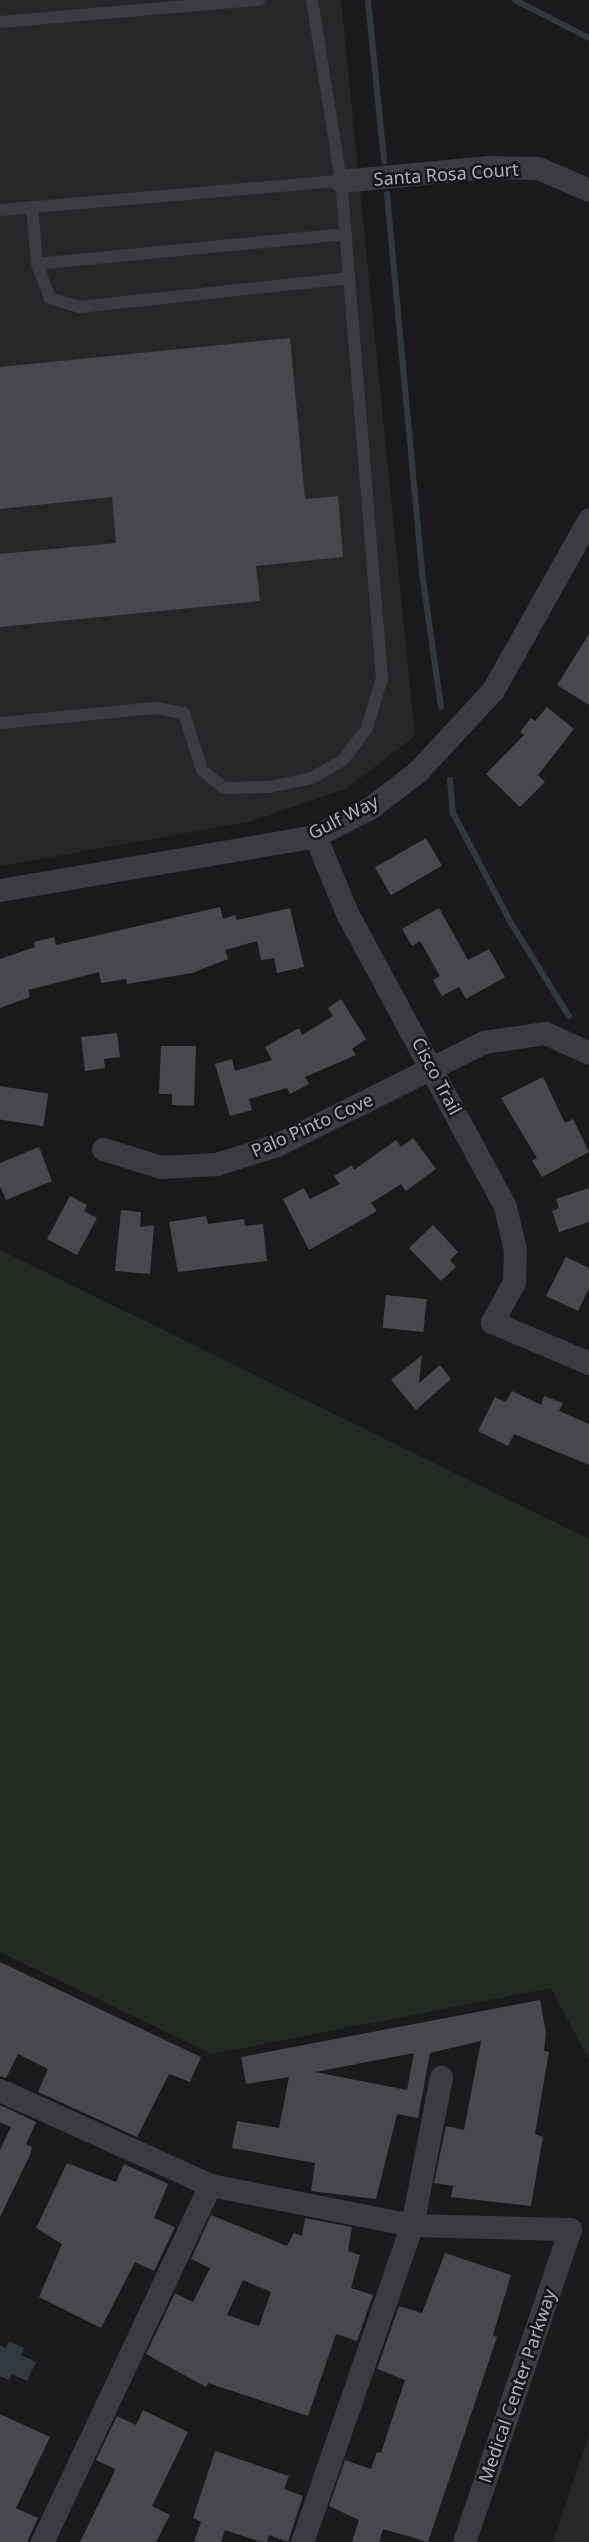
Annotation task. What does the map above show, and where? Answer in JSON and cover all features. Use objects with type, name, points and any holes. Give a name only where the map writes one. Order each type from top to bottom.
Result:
[{"type":"street","name":"Santa Rosa Court","points":[[341,181],[488,167],[538,169],[589,190]]},
{"type":"street","name":"Gulf Way","points":[[0,890],[315,836],[370,808],[457,733],[493,690],[589,519]]},
{"type":"street","name":"Cisco Trail","points":[[315,836],[347,913],[496,1187],[511,1226],[514,1282],[492,1322],[589,1363]]},
{"type":"street","name":"Palo Pinto Cove","points":[[103,1149],[161,1167],[216,1164],[277,1145],[484,1042],[545,1033],[589,1054]]},
{"type":"street","points":[[302,2542],[412,2225],[441,2077]]},
{"type":"street","points":[[0,2090],[209,2185],[412,2225]]},
{"type":"street","points":[[42,2542],[209,2185]]},
{"type":"street","name":"Medical Center Parkway","points":[[412,2225],[570,2229],[464,2542]]},
{"type":"lane","points":[[0,22],[259,0]]},
{"type":"lane","points":[[0,723],[155,708],[184,713],[202,770],[224,788],[269,787],[312,778],[343,760],[367,728],[382,678],[341,181],[312,0]]},
{"type":"lane","points":[[0,210],[341,181]]},
{"type":"lane","points":[[32,207],[37,264],[50,298],[79,307],[349,278]]},
{"type":"lane","points":[[37,264],[346,234]]},
{"type":"shaded area","points":[[0,0],[341,0],[415,736],[346,789],[249,822],[0,866]]},
{"type":"shaded area","points":[[0,1250],[589,1539],[589,2060],[551,1988],[212,2054],[0,1952]]},
{"type":"shaded area","points":[[9,2341],[24,2348],[21,2355],[36,2362],[27,2381],[12,2374],[9,2380],[0,2376],[0,2345],[6,2348]]},
{"type":"shaded area","points":[[589,2434],[589,2542],[553,2542]]},
{"type":"building","points":[[290,338],[305,499],[338,496],[343,557],[256,566],[260,601],[0,627],[0,554],[116,543],[112,497],[0,509],[0,367]]},
{"type":"building","points":[[589,634],[589,705],[557,685]]},
{"type":"building","points":[[547,707],[574,729],[538,775],[545,782],[520,807],[486,774],[524,735],[520,732],[531,718],[535,721]]},
{"type":"building","points":[[426,838],[442,866],[391,895],[375,868]]},
{"type":"building","points":[[220,907],[223,919],[235,915],[237,920],[290,908],[304,967],[277,973],[274,958],[261,960],[257,941],[225,950],[228,959],[192,973],[127,984],[126,979],[101,983],[99,972],[28,990],[30,997],[0,1008],[0,959],[35,947],[34,942],[54,937],[56,945]]},
{"type":"building","points":[[439,908],[468,960],[489,949],[505,977],[466,999],[459,987],[442,996],[433,980],[440,976],[420,941],[412,946],[402,929]]},
{"type":"building","points":[[341,999],[366,1039],[352,1049],[356,1055],[305,1077],[309,1084],[290,1094],[287,1088],[249,1099],[252,1110],[230,1116],[215,1064],[232,1059],[235,1071],[272,1060],[265,1047],[299,1028],[302,1035],[333,1016],[328,1008]]},
{"type":"building","points":[[117,1033],[120,1057],[104,1059],[105,1068],[85,1071],[81,1037]]},
{"type":"building","points":[[161,1046],[196,1046],[194,1106],[172,1105],[172,1094],[159,1094]]},
{"type":"building","points":[[543,1077],[565,1123],[573,1119],[589,1152],[542,1177],[532,1161],[537,1158],[501,1098]]},
{"type":"building","points":[[0,1086],[48,1094],[43,1126],[0,1119]]},
{"type":"building","points":[[413,1138],[436,1169],[406,1191],[401,1184],[371,1203],[377,1211],[309,1250],[283,1199],[304,1188],[310,1199],[340,1184],[334,1176],[352,1165],[354,1170],[396,1140],[401,1147]]},
{"type":"building","points":[[39,1147],[52,1181],[6,1200],[0,1186],[0,1163]]},
{"type":"building","points":[[589,1188],[589,1222],[559,1232],[552,1211],[559,1208],[556,1199]]},
{"type":"building","points":[[70,1196],[87,1205],[84,1211],[97,1218],[77,1255],[47,1239]]},
{"type":"building","points":[[121,1210],[141,1212],[140,1227],[154,1225],[150,1274],[115,1271]]},
{"type":"building","points":[[206,1216],[208,1224],[244,1219],[245,1226],[263,1224],[267,1261],[178,1272],[169,1222]]},
{"type":"building","points":[[433,1225],[458,1252],[450,1260],[456,1267],[441,1281],[409,1248]]},
{"type":"building","points":[[566,1257],[589,1268],[589,1288],[578,1311],[546,1296]]},
{"type":"building","points":[[386,1295],[427,1299],[423,1332],[383,1328]]},
{"type":"building","points":[[422,1355],[419,1383],[440,1365],[451,1379],[416,1410],[391,1380]]},
{"type":"building","points":[[512,1391],[541,1405],[544,1396],[563,1403],[559,1411],[589,1424],[589,1465],[514,1434],[508,1446],[478,1431],[495,1397],[506,1402]]},
{"type":"building","points":[[0,1962],[201,2057],[190,2082],[169,2074],[137,2137],[38,2092],[48,2069],[18,2054],[6,2078],[0,2076]]},
{"type":"building","points":[[540,2000],[546,2032],[544,2051],[549,2052],[535,2134],[543,2137],[531,2206],[451,2197],[453,2186],[434,2183],[446,2126],[464,2130],[481,2041],[430,2053],[418,2118],[397,2114],[376,2199],[311,2191],[315,2163],[232,2148],[237,2121],[279,2128],[289,2077],[246,2084],[241,2057]],"holes":[[[414,2053],[407,2090],[315,2072]]]},
{"type":"building","points":[[0,2105],[36,2122],[26,2144],[32,2147],[31,2153],[0,2217],[0,2150],[11,2127],[0,2122]]},
{"type":"building","points":[[67,2163],[116,2182],[124,2164],[168,2184],[154,2218],[175,2227],[154,2271],[135,2262],[101,2328],[39,2297],[62,2244],[36,2228]]},
{"type":"building","points":[[211,2215],[287,2246],[294,2233],[302,2236],[305,2218],[352,2227],[348,2251],[360,2255],[351,2288],[373,2295],[357,2341],[336,2334],[308,2416],[208,2383],[206,2387],[146,2354],[175,2293],[193,2302],[210,2268],[191,2259]],"holes":[[[243,2280],[271,2292],[259,2326],[227,2315]]]},
{"type":"building","points":[[445,2253],[511,2275],[493,2335],[497,2337],[428,2542],[383,2529],[379,2542],[352,2542],[359,2520],[329,2506],[345,2460],[371,2469],[377,2452],[381,2453],[405,2380],[377,2369],[399,2306],[422,2313]]},
{"type":"building","points":[[143,2410],[188,2432],[152,2506],[170,2515],[156,2542],[80,2542],[114,2473],[115,2469],[96,2460],[117,2416],[136,2425]]},
{"type":"building","points":[[0,2414],[50,2437],[16,2508],[38,2518],[27,2542],[0,2542]]},
{"type":"building","points":[[215,2451],[289,2476],[284,2489],[303,2496],[288,2542],[269,2535],[267,2542],[258,2541],[225,2530],[221,2542],[194,2542],[201,2522],[193,2518]]},
{"type":"waterway","points":[[368,0],[384,161]]},
{"type":"waterway","points":[[515,0],[589,38]]},
{"type":"waterway","points":[[387,194],[422,572],[441,707]]},
{"type":"waterway","points":[[450,780],[453,813],[511,923],[569,1016]]}]
